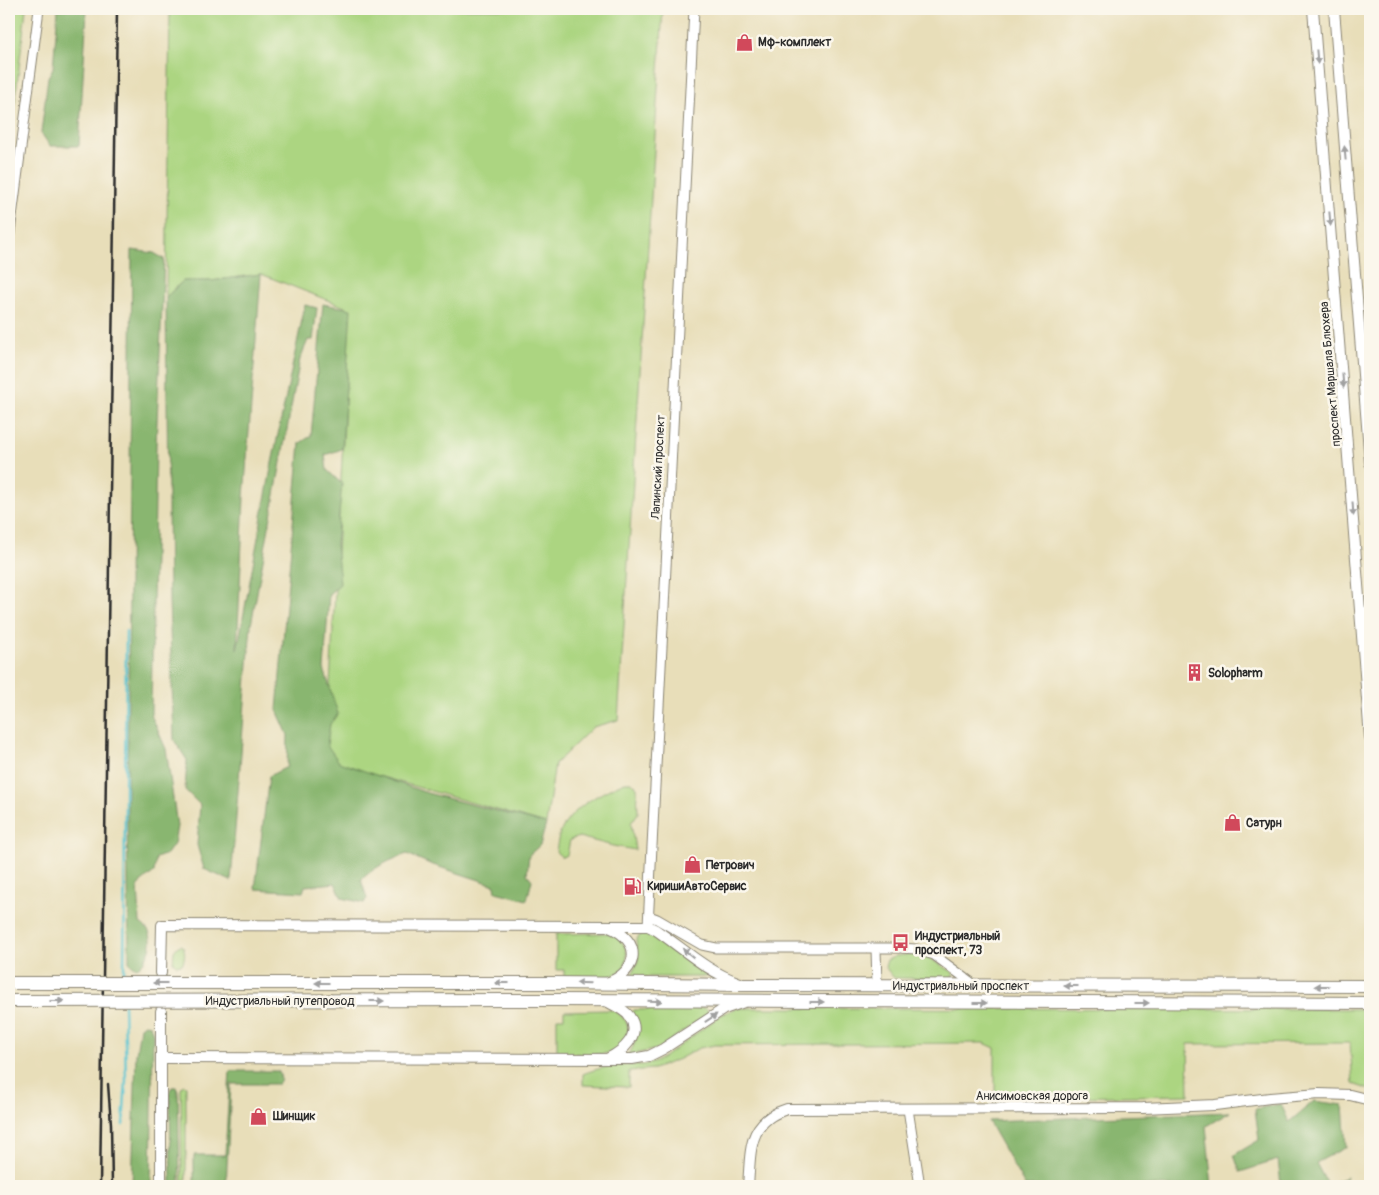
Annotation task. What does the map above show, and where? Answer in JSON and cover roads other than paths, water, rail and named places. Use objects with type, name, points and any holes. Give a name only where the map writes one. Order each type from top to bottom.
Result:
[{"type":"main road","name":"Индустриальный путепровод","points":[[9,983],[551,983]]},
{"type":"main road","name":"Индустриальный проспект","points":[[551,983],[1370,986]]},
{"type":"main road","name":"Индустриальный проспект","points":[[551,1000],[745,1002],[1370,1002]]},
{"type":"main road","name":"Индустриальный путепровод","points":[[9,1001],[551,1000]]},
{"type":"street","points":[[9,240],[39,9]]},
{"type":"street","name":"Лапинский проспект","points":[[648,921],[694,9]]},
{"type":"street","name":"проспект Маршала Блюхера","points":[[1313,9],[1366,618],[1370,738]]},
{"type":"street","points":[[1334,9],[1370,463]]},
{"type":"street","points":[[1366,618],[1370,609]]},
{"type":"street","points":[[161,973],[162,926],[606,926],[656,919],[702,945],[716,948],[908,949],[925,951],[934,955],[976,986]]},
{"type":"street","points":[[648,921],[656,930],[721,976],[746,985]]},
{"type":"street","points":[[605,983],[618,979],[627,972],[632,962],[633,953],[630,942],[624,935],[606,926]]},
{"type":"street","points":[[876,949],[877,985]]},
{"type":"street","points":[[603,1060],[620,1052],[628,1045],[632,1037],[633,1026],[629,1017],[606,1001]]},
{"type":"street","points":[[161,1058],[632,1059],[649,1056],[680,1040],[724,1009],[745,1002]]},
{"type":"street","points":[[161,1011],[161,1186]]},
{"type":"street","name":"Анисимовская дорога","points":[[748,1186],[756,1132],[768,1117],[787,1109],[1179,1107],[1320,1094],[1350,1094],[1370,1100]]},
{"type":"street","points":[[908,1109],[920,1186]]},
{"type":"waterway","points":[[124,978],[126,631]]},
{"type":"waterway","points":[[123,1125],[126,1080],[124,1004]]},
{"type":"railway","points":[[100,1186],[117,9]]},
{"type":"railway","points":[[108,1084],[112,1186]]},
{"type":"place","name":"Мф-комплект","points":[[744,42]]},
{"type":"place","name":"Solopharm","points":[[1194,673]]},
{"type":"place","name":"Сатурн","points":[[1232,823]]},
{"type":"place","name":"Петрович","points":[[692,865]]},
{"type":"place","name":"КиришиАвтоСервис","points":[[633,886]]},
{"type":"place","name":"Индустриальный проспект, 73","points":[[901,943]]},
{"type":"place","name":"Шинщик","points":[[259,1116]]}]
